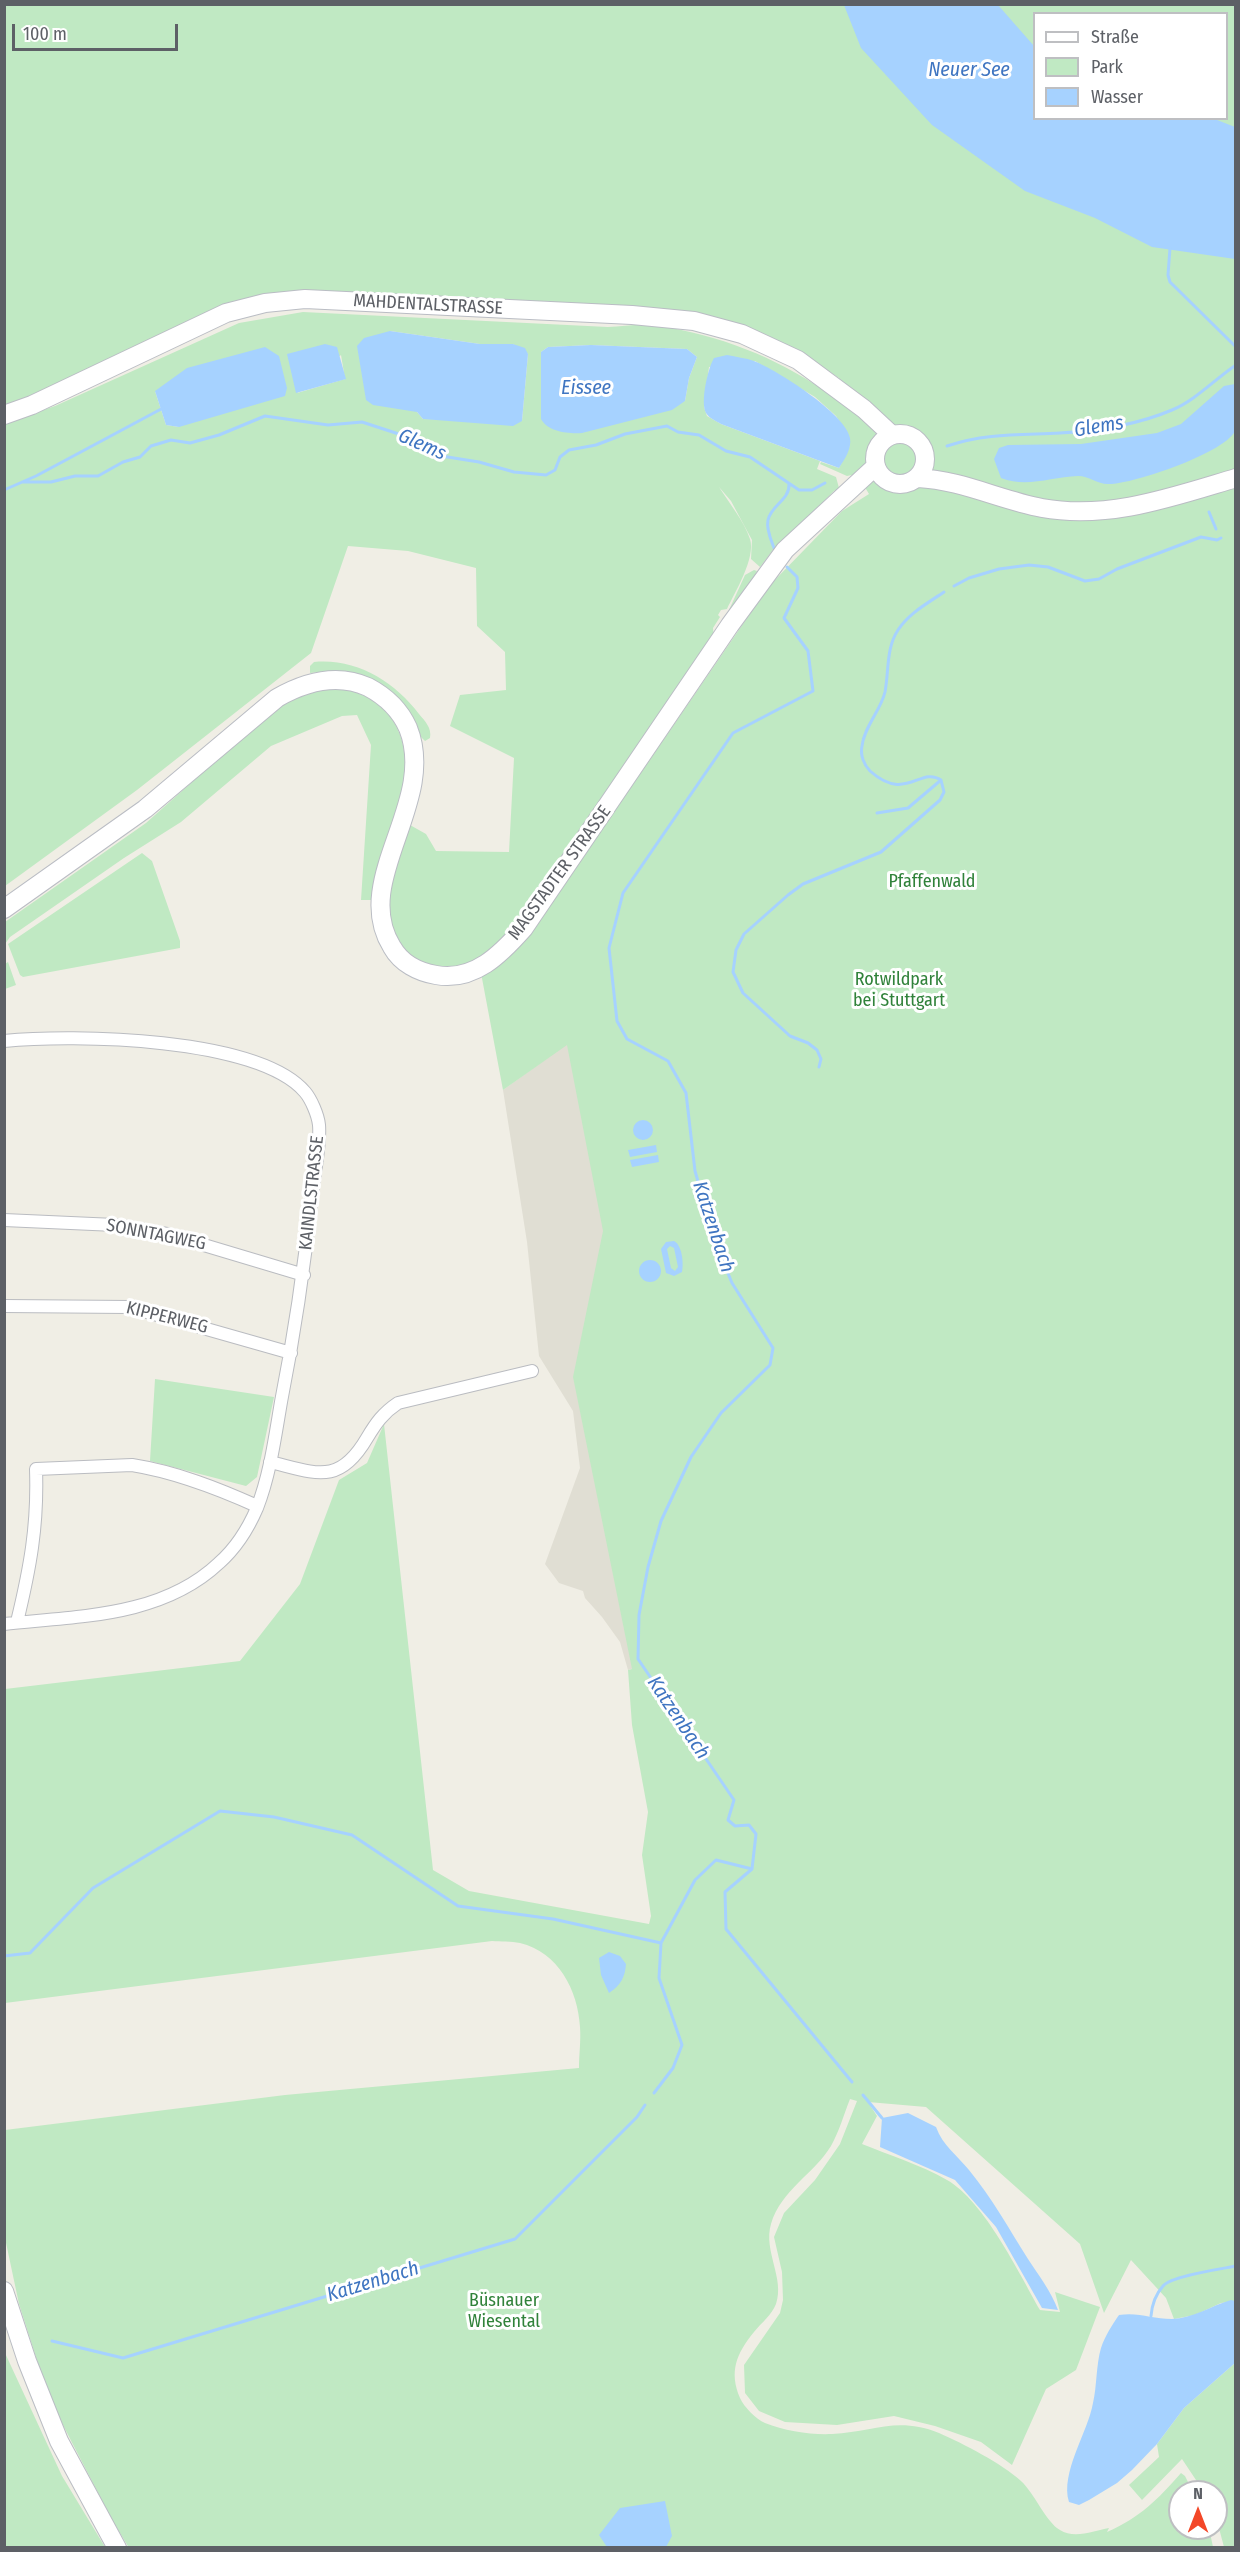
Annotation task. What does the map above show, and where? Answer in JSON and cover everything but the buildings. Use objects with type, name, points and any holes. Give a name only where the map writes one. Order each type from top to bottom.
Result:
[{"type":"main road","name":"MAHDENTALSTRASSE","points":[[4,415],[32,405],[226,313],[265,303],[305,299],[641,315],[694,321],[742,334],[780,351],[830,382],[892,435]]},
{"type":"main road","name":"MAHDENTALSTRASSE","points":[[853,403],[880,465]]},
{"type":"main road","points":[[903,434],[921,445],[925,458],[922,472],[918,477],[904,484],[880,465],[881,442],[892,435],[903,434]]},
{"type":"main road","points":[[925,458],[1002,497]]},
{"type":"main road","name":"MAGSTADTER STRASSE","points":[[4,909],[145,809],[277,698],[313,683],[342,680],[369,688],[388,701],[406,725],[414,749],[413,787],[381,894],[382,921],[387,939],[403,961],[418,970],[439,976],[468,973],[494,958],[524,928],[762,580],[785,550],[814,521],[852,491],[859,480],[880,465]]},
{"type":"main road","points":[[918,477],[938,480],[1043,508],[1097,511],[1164,500],[1236,478]]},
{"type":"main road","points":[[4,2291],[27,2361],[59,2442],[117,2547]]},
{"type":"street","name":"KAINDLSTRASSE","points":[[4,1041],[86,1037],[204,1049],[250,1061],[292,1081],[305,1092],[319,1125],[304,1275],[270,1462],[257,1506],[237,1545],[199,1580],[170,1596],[135,1609],[11,1623]]},
{"type":"street","name":"SONNTAGWEG","points":[[4,1220],[115,1225],[167,1234],[304,1275]]},
{"type":"street","name":"KIPPERWEG","points":[[4,1306],[129,1307],[291,1353]]},
{"type":"street","points":[[270,1462],[312,1472],[344,1468],[358,1454],[383,1413],[398,1403],[532,1371]]},
{"type":"street","points":[[11,1623],[32,1560],[37,1499],[36,1469],[132,1465],[145,1467],[221,1489],[257,1506]]},
{"type":"shaded area","points":[[645,987],[687,1652],[628,1670],[620,1642],[585,1598],[583,1591],[559,1583],[545,1564],[580,1468],[573,1411],[539,1356],[527,1242],[503,1090]]},
{"type":"green space","name":"Rotwildpark bei Stuttgart","points":[[5,5],[1235,5],[1235,2301],[1221,2303],[1195,2315],[1174,2319],[1166,2298],[1131,2260],[1104,2313],[1080,2244],[926,2107],[868,2102],[877,2116],[862,2144],[927,2170],[961,2190],[1000,2239],[1040,2310],[1060,2312],[1055,2292],[1100,2307],[1076,2370],[1046,2389],[1012,2465],[981,2442],[935,2426],[894,2416],[837,2425],[785,2422],[759,2411],[745,2393],[744,2365],[780,2313],[783,2300],[782,2272],[774,2237],[784,2213],[815,2180],[840,2144],[857,2101],[850,2099],[831,2146],[782,2201],[776,2212],[769,2234],[778,2284],[776,2304],[743,2348],[735,2371],[737,2389],[744,2405],[758,2419],[773,2426],[798,2432],[824,2434],[847,2433],[885,2426],[910,2426],[939,2433],[960,2443],[1013,2474],[1031,2493],[1050,2521],[1066,2533],[1084,2534],[1109,2528],[1107,2532],[1148,2507],[1168,2488],[1168,2540],[1212,2540],[1213,2547],[129,2548],[49,2398],[19,2304],[5,2238],[5,2130],[285,2095],[579,2068],[578,2013],[564,1974],[545,1955],[520,1943],[492,1941],[5,2003],[5,1689],[240,1661],[300,1584],[339,1480],[367,1463],[384,1424],[433,1870],[469,1891],[649,1924],[651,1916],[642,1855],[648,1812],[632,1725],[628,1670],[632,1669],[573,1377],[603,1231],[567,1045],[503,1090],[481,973],[533,930],[769,586],[842,511],[869,494],[857,474],[847,476],[820,464],[821,462],[839,468],[849,448],[850,440],[836,416],[815,397],[755,361],[709,367],[704,407],[707,416],[721,424],[820,461],[817,469],[836,477],[839,488],[778,547],[776,546],[760,567],[751,559],[752,540],[731,501],[719,487],[744,526],[751,547],[747,565],[727,609],[721,610],[718,615],[720,617],[713,628],[714,639],[518,924],[493,948],[472,963],[449,969],[422,963],[401,945],[389,919],[388,904],[391,884],[410,825],[426,834],[436,851],[509,852],[514,758],[450,726],[460,695],[506,690],[505,652],[477,626],[476,568],[408,551],[348,546],[311,653],[137,790],[5,886],[5,423],[55,406],[239,323],[303,312],[608,327],[653,325],[703,335],[746,349],[786,368],[825,391],[839,378],[802,353],[758,332],[284,294],[5,409]],"holes":[[[390,331],[480,344],[513,344],[528,354],[522,421],[423,419],[417,412]],[[591,345],[687,349],[697,357],[689,378],[685,401],[541,419],[541,352],[548,347]],[[341,355],[345,379],[297,393]],[[155,391],[179,427],[166,425]]]},
{"type":"green space","points":[[754,570],[757,571],[755,576],[732,610],[729,610],[745,575]]},
{"type":"green space","points":[[314,662],[345,664],[373,674],[386,682],[398,691],[424,719],[429,728],[430,738],[425,741],[419,735],[416,725],[350,673],[328,671],[310,673],[310,666]]},
{"type":"green space","points":[[341,688],[373,700],[384,710],[400,734],[404,748],[405,782],[374,900],[361,900],[371,745],[357,715],[342,716],[271,746],[181,822],[124,858],[10,937],[5,944],[5,922],[146,823],[273,710],[309,691]]},
{"type":"green space","points":[[142,853],[152,861],[180,941],[180,948],[23,977],[20,975],[8,944]]},
{"type":"green space","points":[[8,962],[16,985],[5,989],[5,964]]},
{"type":"green space","points":[[155,1379],[274,1397],[257,1477],[246,1486],[150,1461]]},
{"type":"green space","points":[[5,2353],[62,2476],[105,2547],[5,2547]]},
{"type":"green space","points":[[1235,2363],[1235,2547],[1224,2547],[1222,2540],[1228,2540],[1228,2480],[1196,2480],[1182,2459],[1142,2500],[1129,2485],[1159,2457],[1157,2444],[1184,2408]]},
{"type":"green space","name":"Rotwildpark bei Stuttgart","points":[[1181,2473],[1187,2480],[1175,2480]]},
{"type":"water","name":"Neuer See","points":[[844,5],[998,5],[1033,45],[1033,120],[1217,120],[1235,127],[1235,259],[1152,247],[1095,218],[1025,191],[932,125],[861,48]]},
{"type":"water","points":[[390,331],[480,344],[513,344],[525,348],[528,354],[522,421],[513,426],[423,419],[417,412],[373,405],[366,400],[357,346],[364,338]]},
{"type":"water","points":[[325,344],[337,347],[346,379],[296,393],[287,354]]},
{"type":"water","name":"Eissee","points":[[591,345],[687,349],[697,357],[689,378],[685,401],[672,410],[582,433],[565,432],[549,427],[541,419],[541,352],[548,347]]},
{"type":"water","points":[[265,347],[279,356],[287,388],[285,396],[179,427],[166,425],[155,391],[187,368]]},
{"type":"water","points":[[727,355],[754,361],[778,373],[824,405],[837,417],[846,428],[850,438],[850,446],[839,468],[721,424],[706,413],[704,401],[709,369],[714,358]]},
{"type":"water","points":[[1235,384],[1237,425],[1229,438],[1198,457],[1157,473],[1108,484],[1078,476],[1020,482],[1001,478],[994,459],[999,448],[1008,445],[1081,444],[1157,433],[1181,424],[1224,386]]},
{"type":"water","points":[[643,1120],[650,1123],[653,1130],[650,1137],[643,1140],[636,1137],[633,1130],[636,1123]]},
{"type":"water","points":[[656,1145],[657,1152],[630,1157],[628,1150]]},
{"type":"water","points":[[658,1155],[659,1162],[632,1167],[630,1160]]},
{"type":"water","points":[[666,1242],[677,1243],[682,1255],[682,1272],[674,1276],[666,1273],[661,1249]],"holes":[[[670,1246],[674,1248],[678,1267],[675,1271],[671,1268],[667,1249]]]},
{"type":"water","points":[[650,1260],[658,1263],[661,1271],[658,1279],[650,1282],[642,1279],[639,1271],[642,1263]]},
{"type":"water","points":[[609,1952],[620,1956],[626,1964],[622,1980],[609,1993],[601,1975],[599,1958]]},
{"type":"water","points":[[908,2113],[936,2127],[946,2145],[993,2203],[1052,2296],[1058,2310],[1042,2308],[996,2227],[955,2180],[880,2147],[882,2118]]},
{"type":"water","points":[[1231,2300],[1235,2301],[1235,2363],[1184,2408],[1157,2444],[1117,2483],[1079,2505],[1069,2502],[1068,2478],[1090,2414],[1101,2348],[1119,2315],[1180,2318]]},
{"type":"water","points":[[665,2501],[672,2536],[666,2547],[607,2547],[599,2535],[620,2508]]},
{"type":"waterway","points":[[1170,248],[1168,275],[1170,282],[1236,347]]},
{"type":"waterway","name":"Glems","points":[[947,446],[989,437],[1088,431],[1146,419],[1181,406],[1236,365]]},
{"type":"waterway","points":[[4,490],[36,476],[163,408]]},
{"type":"waterway","name":"Glems","points":[[22,482],[51,482],[75,476],[98,476],[123,462],[140,457],[151,446],[171,440],[190,443],[219,435],[265,416],[328,425],[362,422],[408,437],[435,455],[479,462],[514,472],[546,475],[555,470],[560,457],[569,450],[596,445],[625,434],[667,426],[678,432],[699,435],[726,451],[750,457],[799,490],[812,490],[825,483]]},
{"type":"waterway","name":"Katzenbach","points":[[774,548],[768,531],[768,520],[773,510],[787,494],[789,484]]},
{"type":"waterway","points":[[1209,512],[1216,529]]},
{"type":"waterway","points":[[954,586],[969,578],[999,569],[1029,565],[1048,567],[1085,581],[1099,579],[1117,569],[1201,537],[1217,540],[1221,538]]},
{"type":"waterway","name":"Katzenbach","points":[[654,2093],[673,2068],[682,2045],[659,1978],[661,1943],[695,1880],[716,1860],[752,1869],[756,1834],[749,1825],[735,1826],[728,1820],[734,1800],[638,1659],[639,1615],[648,1567],[661,1521],[691,1457],[721,1413],[770,1365],[773,1348],[732,1283],[717,1247],[695,1171],[686,1093],[668,1061],[627,1039],[617,1021],[609,948],[623,893],[733,733],[813,691],[808,651],[784,618],[798,588],[797,577],[787,567]]},
{"type":"waterway","points":[[819,1067],[821,1059],[817,1050],[808,1043],[790,1036],[743,993],[733,972],[736,950],[744,934],[788,895],[803,884],[881,852],[940,800],[944,792],[941,780],[926,777],[903,784],[893,784],[870,771],[862,756],[862,749],[863,739],[885,692],[891,644],[894,637],[908,618],[944,592]]},
{"type":"waterway","points":[[877,813],[908,808],[941,780]]},
{"type":"waterway","points":[[4,1956],[30,1953],[93,1888],[220,1811],[274,1817],[352,1835],[458,1906],[553,1919],[661,1943]]},
{"type":"waterway","points":[[752,1869],[725,1892],[726,1929],[852,2082]]},
{"type":"waterway","points":[[863,2095],[882,2118]]},
{"type":"waterway","name":"Katzenbach","points":[[52,2341],[123,2358],[515,2239],[637,2117],[645,2105]]},
{"type":"waterway","points":[[1151,2316],[1156,2296],[1168,2282],[1236,2266]]},
{"type":"park label","name":"Pfaffenwald","points":[[932,882]]},
{"type":"park label","name":"Büsnauer Wiesental","points":[[504,2311]]}]
